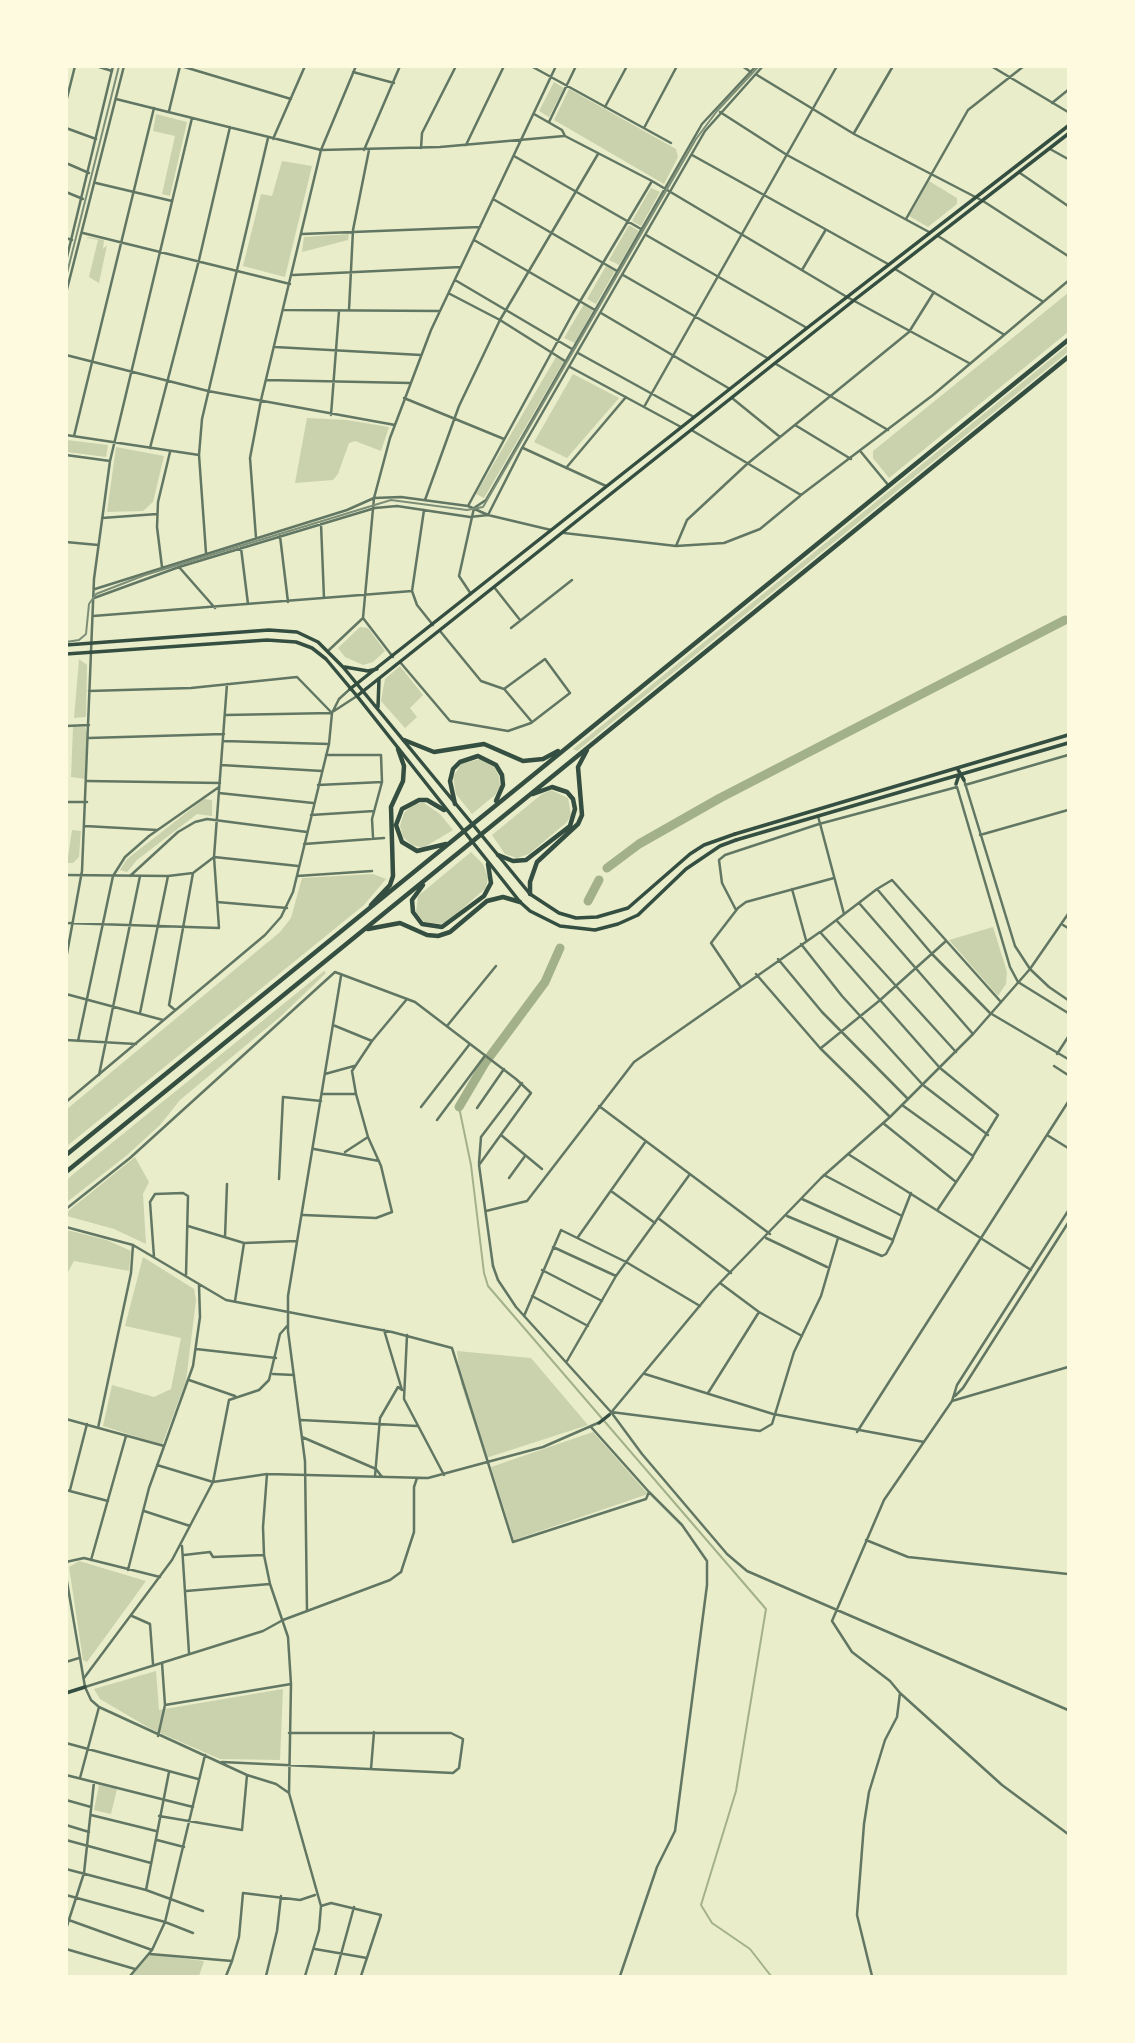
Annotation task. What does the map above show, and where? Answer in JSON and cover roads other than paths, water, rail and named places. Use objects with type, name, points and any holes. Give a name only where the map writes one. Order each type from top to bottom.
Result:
[{"type":"highway","points":[[66,1154],[1069,340]]},
{"type":"highway","points":[[66,1174],[771,597],[1069,358]]},
{"type":"highway","points":[[404,740],[434,752],[484,744],[523,761],[544,759],[565,748]]},
{"type":"highway","points":[[530,894],[530,882],[537,862],[578,824],[582,815],[578,767],[589,747]]},
{"type":"highway","points":[[356,921],[390,885],[393,876],[391,807],[402,781],[404,766],[398,749]]},
{"type":"highway","points":[[455,804],[450,781],[453,769],[460,762],[478,756],[496,765],[502,775],[503,785],[494,805]]},
{"type":"highway","points":[[498,855],[513,861],[526,860],[570,826],[574,818],[573,799],[563,789],[552,788],[526,798]]},
{"type":"highway","points":[[444,810],[427,800],[410,803],[399,813],[397,830],[402,842],[417,850],[429,850],[450,842]]},
{"type":"highway","points":[[429,877],[412,900],[413,912],[422,924],[442,927],[484,896],[491,883],[488,864]]},
{"type":"highway","points":[[364,930],[391,923],[438,936],[450,932],[487,901],[503,897],[520,902]]},
{"type":"main road","points":[[350,689],[888,264],[1069,126]]},
{"type":"main road","points":[[357,696],[894,268],[1069,134]]},
{"type":"main road","points":[[66,645],[269,629],[298,632],[329,650],[530,894],[559,913],[576,918],[611,915],[640,900],[679,863],[704,845],[1069,735]]},
{"type":"main road","points":[[66,654],[282,639],[312,648],[326,659],[357,696],[444,810],[520,902],[536,915],[560,926],[595,930],[638,915],[702,857],[736,841],[1069,743]]},
{"type":"main road","points":[[343,667],[368,671],[377,669]]},
{"type":"main road","points":[[378,709],[379,679]]},
{"type":"main road","points":[[957,768],[965,783]]},
{"type":"main road","points":[[957,785],[959,775]]},
{"type":"main road","points":[[599,1423],[610,1414]]},
{"type":"main road","points":[[66,1693],[85,1687]]},
{"type":"street","points":[[66,102],[75,66]]},
{"type":"street","points":[[66,261],[112,69],[96,66]]},
{"type":"street","points":[[66,293],[124,66]]},
{"type":"street","points":[[169,111],[180,66],[291,99]]},
{"type":"street","points":[[206,554],[199,455],[208,391],[270,139],[305,66]]},
{"type":"street","points":[[256,538],[250,458],[261,400],[321,150],[356,66]]},
{"type":"street","points":[[363,150],[400,66]]},
{"type":"street","points":[[421,148],[422,132],[456,66]]},
{"type":"street","points":[[466,145],[504,66]]},
{"type":"street","points":[[531,66],[552,75],[671,143]]},
{"type":"street","points":[[393,657],[363,618],[374,498],[395,425],[421,355],[556,66]]},
{"type":"street","points":[[549,122],[576,66]]},
{"type":"street","points":[[605,107],[627,66]]},
{"type":"street","points":[[644,128],[677,66]]},
{"type":"street","points":[[742,66],[854,134],[982,201],[1069,256]]},
{"type":"street","points":[[471,594],[459,576],[474,508],[486,500],[702,124],[756,66]]},
{"type":"street","points":[[488,515],[569,366],[691,155],[720,112],[763,66]]},
{"type":"street","points":[[644,407],[837,66]]},
{"type":"street","points":[[854,134],[892,66]]},
{"type":"street","points":[[992,66],[1069,112]]},
{"type":"street","points":[[905,220],[968,110],[1024,66]]},
{"type":"street","points":[[353,72],[394,83]]},
{"type":"street","points":[[1052,103],[1069,90]]},
{"type":"street","points":[[116,99],[321,150],[421,148],[565,136]]},
{"type":"street","points":[[74,436],[154,108]]},
{"type":"street","points":[[720,112],[787,155],[929,232]]},
{"type":"street","points":[[534,114],[562,130],[565,136],[665,188],[847,298],[970,363]]},
{"type":"street","points":[[66,959],[82,876],[94,589],[110,461],[192,118]]},
{"type":"street","points":[[150,447],[199,260],[230,127]]},
{"type":"street","points":[[66,128],[96,139]]},
{"type":"street","points":[[1050,149],[1069,159]]},
{"type":"street","points":[[349,310],[353,230],[369,150]]},
{"type":"street","points":[[425,500],[454,419],[500,320],[598,154]]},
{"type":"street","points":[[691,155],[888,264]]},
{"type":"street","points":[[514,156],[641,229]]},
{"type":"street","points":[[66,163],[89,173]]},
{"type":"street","points":[[1020,173],[1069,206]]},
{"type":"street","points":[[468,506],[580,302],[652,181]]},
{"type":"street","points":[[96,183],[172,201]]},
{"type":"street","points":[[66,192],[83,199]]},
{"type":"street","points":[[493,199],[617,271]]},
{"type":"street","points":[[301,234],[480,227]]},
{"type":"street","points":[[801,271],[825,230]]},
{"type":"street","points":[[83,233],[290,284]]},
{"type":"street","points":[[645,235],[807,328]]},
{"type":"street","points":[[938,236],[1042,301]]},
{"type":"street","points":[[66,238],[72,240]]},
{"type":"street","points":[[474,240],[595,310]]},
{"type":"street","points":[[292,275],[461,267]]},
{"type":"street","points":[[894,268],[1003,334]]},
{"type":"street","points":[[622,274],[769,359]]},
{"type":"street","points":[[455,280],[572,349]]},
{"type":"street","points":[[561,532],[676,546],[724,544],[760,529],[801,495],[861,452],[1069,281]]},
{"type":"street","points":[[676,546],[687,520],[747,464],[909,332],[934,292]]},
{"type":"street","points":[[449,293],[500,320],[565,361]]},
{"type":"street","points":[[284,310],[440,311]]},
{"type":"street","points":[[331,415],[339,311]]},
{"type":"street","points":[[601,313],[730,389]]},
{"type":"street","points":[[275,347],[421,355]]},
{"type":"street","points":[[578,352],[694,417]]},
{"type":"street","points":[[66,355],[208,391],[395,425]]},
{"type":"street","points":[[775,364],[888,430]]},
{"type":"street","points":[[569,366],[681,427]]},
{"type":"street","points":[[266,380],[410,383]]},
{"type":"street","points":[[566,468],[625,397]]},
{"type":"street","points":[[404,398],[505,439]]},
{"type":"street","points":[[733,398],[780,437]]},
{"type":"street","points":[[795,425],[851,459]]},
{"type":"street","points":[[692,430],[801,495]]},
{"type":"street","points":[[66,435],[199,455]]},
{"type":"street","points":[[523,448],[606,486]]},
{"type":"street","points":[[162,567],[157,514],[170,452]]},
{"type":"street","points":[[861,452],[889,486]]},
{"type":"street","points":[[66,455],[110,461]]},
{"type":"street","points":[[94,589],[374,498],[425,500],[468,506],[488,515],[551,530]]},
{"type":"street","points":[[94,598],[179,567],[374,506],[397,506],[470,517],[488,515]]},
{"type":"street","points":[[424,510],[412,591],[417,605],[433,625]]},
{"type":"street","points":[[102,518],[157,514]]},
{"type":"street","points":[[321,524],[324,599]]},
{"type":"street","points":[[280,536],[288,603]]},
{"type":"street","points":[[66,542],[98,545]]},
{"type":"street","points":[[241,548],[248,606]]},
{"type":"street","points":[[179,567],[215,608]]},
{"type":"street","points":[[511,628],[572,580]]},
{"type":"street","points":[[494,587],[520,621]]},
{"type":"street","points":[[93,616],[288,603],[365,592],[412,591]]},
{"type":"street","points":[[329,650],[363,618]]},
{"type":"street","points":[[440,631],[481,681],[504,689],[532,722]]},
{"type":"street","points":[[400,662],[450,721],[508,731],[532,722],[570,693],[545,659],[504,689]]},
{"type":"street","points":[[89,691],[191,688],[297,677],[332,713]]},
{"type":"street","points":[[66,923],[219,928],[214,857],[227,684]]},
{"type":"street","points":[[66,1101],[99,1077],[277,922],[287,908],[326,755],[332,713],[339,699],[350,689]]},
{"type":"street","points":[[226,715],[332,713],[357,696]]},
{"type":"street","points":[[66,726],[89,724]]},
{"type":"street","points":[[89,738],[224,734]]},
{"type":"street","points":[[223,741],[328,744]]},
{"type":"street","points":[[326,755],[381,755],[382,782],[374,811],[373,837]]},
{"type":"street","points":[[1069,755],[965,783],[1005,921],[1015,946],[1030,969],[1049,988],[1069,1000]]},
{"type":"street","points":[[221,765],[322,771]]},
{"type":"street","points":[[87,781],[218,784]]},
{"type":"street","points":[[318,785],[382,782]]},
{"type":"street","points":[[78,1041],[113,876],[125,857],[218,784]]},
{"type":"street","points":[[736,910],[722,883],[719,860],[725,855],[819,824],[957,785],[1010,967],[1018,982],[1069,1013]]},
{"type":"street","points":[[219,793],[314,803]]},
{"type":"street","points":[[66,802],[87,802]]},
{"type":"street","points":[[981,835],[1069,810]]},
{"type":"street","points":[[311,815],[374,811]]},
{"type":"street","points":[[818,816],[844,914]]},
{"type":"street","points":[[130,876],[178,832],[195,822],[216,821],[307,832]]},
{"type":"street","points":[[85,826],[157,830]]},
{"type":"street","points":[[304,844],[384,838]]},
{"type":"street","points":[[66,875],[168,876],[193,873],[214,857],[299,866]]},
{"type":"street","points":[[297,876],[372,871]]},
{"type":"street","points":[[174,1010],[169,1005],[193,873]]},
{"type":"street","points":[[99,1077],[140,876]]},
{"type":"street","points":[[140,1013],[168,876]]},
{"type":"street","points":[[740,986],[711,943],[736,910],[746,902],[834,878]]},
{"type":"street","points":[[484,1211],[527,1201],[634,1062],[756,974],[837,920],[877,888],[892,880],[1001,1002]]},
{"type":"street","points":[[877,888],[932,954],[990,1013],[1069,1059]]},
{"type":"street","points":[[792,889],[806,941]]},
{"type":"street","points":[[217,902],[287,908]]},
{"type":"street","points":[[859,903],[973,1034]]},
{"type":"street","points":[[610,1414],[720,1283],[824,1175],[883,1123],[973,1034],[1030,969],[1069,914]]},
{"type":"street","points":[[837,920],[956,1052]]},
{"type":"street","points":[[1063,925],[1069,928]]},
{"type":"street","points":[[820,932],[940,1068],[998,1115],[988,1135],[938,1209]]},
{"type":"street","points":[[820,1048],[879,1001],[946,941]]},
{"type":"street","points":[[801,944],[923,1085],[988,1135]]},
{"type":"street","points":[[778,959],[793,980],[841,1032],[908,1099]]},
{"type":"street","points":[[446,1027],[496,966]]},
{"type":"street","points":[[66,1209],[130,1158],[335,972],[407,999],[504,1069],[531,1093],[480,1165]]},
{"type":"street","points":[[756,974],[820,1048],[890,1116]]},
{"type":"street","points":[[307,1612],[305,1475],[288,1312],[297,1241],[341,976]]},
{"type":"street","points":[[66,994],[163,1020]]},
{"type":"street","points":[[302,1215],[376,1218],[390,1214],[392,1206],[379,1161],[368,1137],[352,1076],[354,1066],[407,999]]},
{"type":"street","points":[[332,1024],[372,1041]]},
{"type":"street","points":[[1058,1054],[1069,1037]]},
{"type":"street","points":[[66,1040],[136,1044]]},
{"type":"street","points":[[421,1107],[469,1045]]},
{"type":"street","points":[[437,1121],[484,1057]]},
{"type":"street","points":[[325,1074],[354,1066]]},
{"type":"street","points":[[1054,1066],[1069,1075]]},
{"type":"street","points":[[477,1108],[504,1069]]},
{"type":"street","points":[[522,1083],[478,1143],[484,1211],[493,1266],[498,1280],[524,1315],[567,1362],[727,1554],[747,1570],[1069,1710]]},
{"type":"street","points":[[322,1094],[356,1094]]},
{"type":"street","points":[[279,1179],[283,1097],[321,1101]]},
{"type":"street","points":[[858,1432],[1069,1102]]},
{"type":"street","points":[[902,1105],[973,1156]]},
{"type":"street","points":[[599,1106],[770,1234]]},
{"type":"street","points":[[883,1123],[956,1182]]},
{"type":"street","points":[[501,1135],[542,1169]]},
{"type":"street","points":[[1047,1135],[1069,1148]]},
{"type":"street","points":[[343,1153],[368,1137]]},
{"type":"street","points":[[578,1237],[646,1141]]},
{"type":"street","points":[[314,1149],[379,1161]]},
{"type":"street","points":[[848,1154],[1031,1270]]},
{"type":"street","points":[[509,1178],[524,1156]]},
{"type":"street","points":[[567,1362],[616,1276],[690,1174]]},
{"type":"street","points":[[824,1175],[902,1216]]},
{"type":"street","points":[[225,1238],[227,1184]]},
{"type":"street","points":[[611,1191],[655,1223]]},
{"type":"street","points":[[154,1257],[151,1198],[155,1194],[181,1192],[188,1196],[186,1275]]},
{"type":"street","points":[[787,1216],[882,1256],[893,1240],[911,1193]]},
{"type":"street","points":[[802,1198],[893,1240]]},
{"type":"street","points":[[955,1396],[957,1385],[1069,1211]]},
{"type":"street","points":[[658,1218],[731,1273]]},
{"type":"street","points":[[1069,1223],[963,1388],[884,1500],[832,1621],[852,1652],[890,1681],[1002,1784],[1069,1834]]},
{"type":"street","points":[[187,1226],[243,1244],[297,1241]]},
{"type":"street","points":[[66,1227],[133,1245],[200,1285],[235,1301],[384,1330],[452,1348],[513,1542],[642,1501],[649,1492]]},
{"type":"street","points":[[524,1315],[561,1230],[626,1262],[700,1306]]},
{"type":"street","points":[[766,1238],[827,1267]]},
{"type":"street","points":[[610,1414],[760,1431],[772,1424],[773,1414],[802,1336],[821,1296],[827,1267],[838,1238]]},
{"type":"street","points":[[235,1301],[243,1244]]},
{"type":"street","points":[[98,1428],[131,1273],[133,1245]]},
{"type":"street","points":[[552,1247],[616,1276]]},
{"type":"street","points":[[542,1270],[602,1301]]},
{"type":"street","points":[[720,1283],[759,1312],[802,1336]]},
{"type":"street","points":[[128,1570],[157,1465],[189,1380],[196,1349],[201,1304],[200,1285]]},
{"type":"street","points":[[532,1296],[588,1326]]},
{"type":"street","points":[[708,1394],[759,1312]]},
{"type":"street","points":[[189,1380],[235,1396],[259,1390],[273,1374],[280,1334],[288,1325]]},
{"type":"street","points":[[384,1330],[416,1426],[444,1475]]},
{"type":"street","points":[[402,1390],[407,1375],[407,1335]]},
{"type":"street","points":[[196,1349],[276,1358]]},
{"type":"street","points":[[952,1401],[1069,1367]]},
{"type":"street","points":[[273,1374],[294,1375]]},
{"type":"street","points":[[645,1374],[773,1414],[858,1432],[924,1442]]},
{"type":"street","points":[[375,1476],[379,1423],[398,1388],[402,1390]]},
{"type":"street","points":[[85,1678],[160,1577],[182,1542],[213,1482],[226,1408],[235,1396]]},
{"type":"street","points":[[66,1419],[164,1447]]},
{"type":"street","points":[[300,1420],[416,1426]]},
{"type":"street","points":[[157,1465],[213,1482],[267,1474],[417,1478],[444,1475],[543,1447],[599,1423]]},
{"type":"street","points":[[87,1424],[68,1490],[108,1501]]},
{"type":"street","points":[[591,1427],[682,1525],[707,1560],[707,1585],[675,1831],[657,1867],[620,1976]]},
{"type":"street","points":[[92,1560],[126,1436]]},
{"type":"street","points":[[302,1437],[376,1469],[382,1477]]},
{"type":"street","points":[[267,1474],[262,1527],[264,1555],[270,1584],[288,1637],[291,1684],[289,1793],[321,1906],[315,1949],[305,1976]]},
{"type":"street","points":[[85,1687],[264,1631],[283,1620],[390,1580],[401,1572],[414,1532],[414,1487],[417,1478]]},
{"type":"street","points":[[144,1511],[190,1526]]},
{"type":"street","points":[[866,1540],[908,1557],[1069,1574]]},
{"type":"street","points":[[182,1542],[189,1653]]},
{"type":"street","points":[[183,1555],[210,1552],[213,1557],[264,1555]]},
{"type":"street","points":[[66,1562],[75,1558],[92,1560],[160,1577]]},
{"type":"street","points":[[66,1576],[79,1658],[90,1700],[158,1736],[247,1775],[276,1784],[289,1793]]},
{"type":"street","points":[[185,1591],[270,1584]]},
{"type":"street","points":[[131,1616],[150,1624],[153,1664]]},
{"type":"street","points":[[66,1628],[74,1626]]},
{"type":"street","points":[[66,1662],[79,1658]]},
{"type":"street","points":[[158,1736],[165,1705],[162,1661]]},
{"type":"street","points":[[165,1705],[291,1684]]},
{"type":"street","points":[[872,1976],[857,1915],[864,1824],[869,1792],[886,1740],[897,1717],[900,1693]]},
{"type":"street","points":[[80,1779],[99,1707]]},
{"type":"street","points":[[371,1769],[374,1732]]},
{"type":"street","points":[[222,1762],[453,1773],[459,1768],[463,1739],[451,1733],[289,1733]]},
{"type":"street","points":[[66,1743],[200,1779]]},
{"type":"street","points":[[130,1976],[152,1950],[165,1922],[205,1755]]},
{"type":"street","points":[[146,1890],[169,1772]]},
{"type":"street","points":[[66,1775],[193,1807]]},
{"type":"street","points":[[159,1816],[242,1830],[247,1775]]},
{"type":"street","points":[[66,1930],[84,1873],[94,1783]]},
{"type":"street","points":[[66,1800],[91,1807]]},
{"type":"street","points":[[91,1815],[157,1831]]},
{"type":"street","points":[[66,1825],[89,1832]]},
{"type":"street","points":[[66,1840],[151,1863]]},
{"type":"street","points":[[155,1840],[184,1847]]},
{"type":"street","points":[[66,1869],[146,1890],[203,1911]]},
{"type":"street","points":[[226,1976],[239,1937],[243,1893],[300,1900],[311,1899],[316,1894]]},
{"type":"street","points":[[66,1895],[165,1922],[193,1933]]},
{"type":"street","points":[[266,1976],[277,1931],[281,1896]]},
{"type":"street","points":[[321,1906],[331,1903],[381,1915],[361,1976]]},
{"type":"street","points":[[335,1976],[344,1952],[354,1907]]},
{"type":"street","points":[[68,1920],[152,1950]]},
{"type":"street","points":[[66,1949],[135,1969]]},
{"type":"street","points":[[315,1949],[366,1958]]},
{"type":"street","points":[[149,1954],[232,1961]]},
{"type":"waterway","points":[[607,868],[639,844],[720,798],[1065,620]]},
{"type":"waterway","points":[[588,901],[599,880]]},
{"type":"waterway","points":[[459,1107],[485,1063],[545,982],[560,948]]},
{"type":"waterway","points":[[459,1107],[471,1165],[484,1273],[488,1286],[766,1609],[736,1791],[701,1905],[712,1923],[750,1949],[771,1976]]},
{"type":"tram line","points":[[66,277],[119,66]]},
{"type":"tram line","points":[[66,642],[79,640],[86,634],[89,604],[96,594],[145,575],[391,500],[467,510],[483,507],[696,139],[717,111],[759,66]]}]
